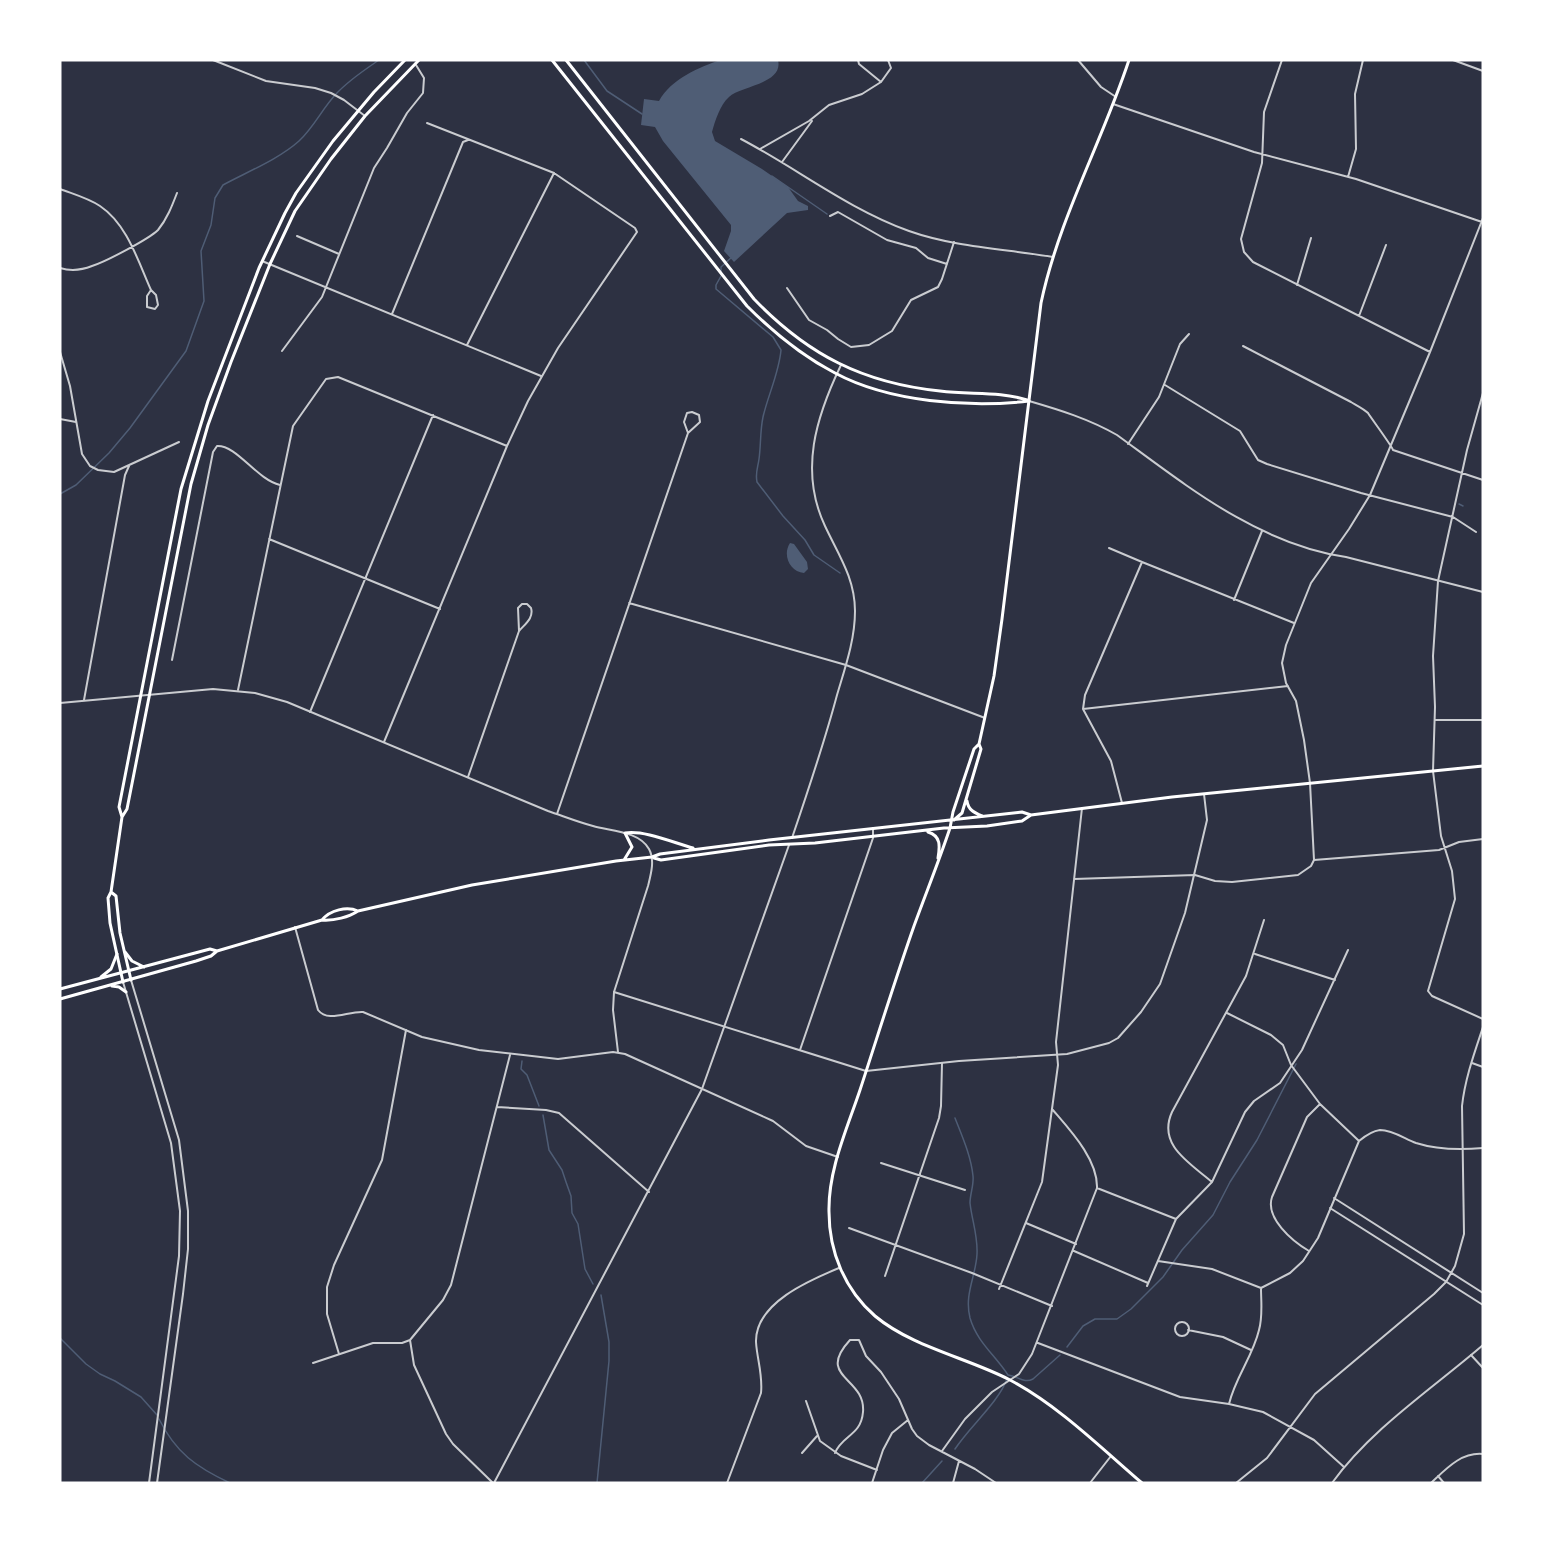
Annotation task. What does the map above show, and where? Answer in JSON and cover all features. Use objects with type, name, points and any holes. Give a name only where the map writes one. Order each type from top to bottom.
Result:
[{"type":"main road","points":[[122,817],[119,807],[181,489],[208,401],[262,261],[276,228],[296,193],[333,141],[405,60]]},
{"type":"main road","points":[[123,982],[108,898],[111,892],[118,837],[122,817],[127,809],[183,519],[200,450],[270,264],[295,211],[331,159],[365,116],[419,60]]},
{"type":"main road","points":[[552,60],[747,306],[780,336],[836,374],[869,387],[916,397],[979,403],[1006,404],[1029,401]]},
{"type":"main road","points":[[566,60],[754,299],[770,316],[795,336],[841,365],[893,384],[949,392],[1005,394],[1029,401]]},
{"type":"main road","points":[[1129,60],[1061,230],[1041,303],[1002,619],[986,718],[838,1157],[831,1183],[829,1212],[832,1242],[839,1268],[855,1294],[875,1316],[895,1330],[1010,1380],[1055,1409],[1142,1483]]},
{"type":"main road","points":[[953,821],[962,813],[981,749],[979,744]]},
{"type":"main road","points":[[60,999],[196,961],[211,956],[217,951],[295,927],[348,916],[358,911],[472,885],[660,854],[1022,812],[1030,815],[1204,794],[1483,766]]},
{"type":"main road","points":[[970,786],[968,806],[973,813],[984,817]]},
{"type":"main road","points":[[652,857],[661,860],[769,845],[873,838],[950,828],[981,827],[1022,821],[1030,815]]},
{"type":"main road","points":[[923,831],[935,834],[939,842],[935,872]]},
{"type":"main road","points":[[624,860],[632,847],[625,833],[640,833],[698,849]]},
{"type":"main road","points":[[111,892],[116,896],[118,926],[131,980]]},
{"type":"main road","points":[[322,920],[327,914],[350,908],[358,911]]},
{"type":"main road","points":[[348,916],[350,908]]},
{"type":"main road","points":[[327,914],[328,921]]},
{"type":"main road","points":[[60,989],[210,949],[217,951]]},
{"type":"main road","points":[[125,952],[132,961],[146,967]]},
{"type":"main road","points":[[196,961],[199,952]]},
{"type":"main road","points":[[96,979],[111,969],[117,954]]},
{"type":"main road","points":[[110,986],[119,987],[126,992]]},
{"type":"street","points":[[213,60],[266,81],[323,90],[339,97],[365,116]]},
{"type":"street","points":[[858,60],[880,82]]},
{"type":"street","points":[[760,148],[814,117],[829,105],[862,93],[880,82],[891,68],[888,60]]},
{"type":"street","points":[[1078,60],[1101,87],[1116,97]]},
{"type":"street","points":[[1282,60],[1263,119],[1263,154],[1242,233],[1242,246],[1248,258],[1430,352]]},
{"type":"street","points":[[1348,177],[1356,149],[1355,94],[1364,60]]},
{"type":"street","points":[[1453,60],[1483,71]]},
{"type":"street","points":[[282,351],[327,288],[374,168],[407,113],[423,93],[424,78],[415,64]]},
{"type":"street","points":[[1074,879],[1195,875],[1215,881],[1232,882],[1300,874],[1311,866],[1314,860],[1310,783],[1296,700],[1288,686],[1282,663],[1286,645],[1311,583],[1370,495],[1482,220],[1348,177],[1263,154],[1113,104]]},
{"type":"street","points":[[782,162],[814,117]]},
{"type":"street","points":[[384,742],[507,446],[541,376],[558,348],[637,236],[635,228],[554,173],[427,123]]},
{"type":"street","points":[[392,314],[463,142],[469,139]]},
{"type":"street","points":[[741,139],[760,148],[837,196],[889,223],[931,238],[1053,257]]},
{"type":"street","points":[[467,345],[554,173]]},
{"type":"street","points":[[60,189],[99,205],[113,216],[131,246],[151,290],[158,299],[155,309],[147,307],[146,303],[151,290]]},
{"type":"street","points":[[60,268],[76,270],[94,266],[148,239],[167,218],[177,193]]},
{"type":"street","points":[[830,216],[838,212],[887,240],[916,248],[928,258],[947,264]]},
{"type":"street","points":[[297,236],[339,254]]},
{"type":"street","points":[[1298,285],[1311,237]]},
{"type":"street","points":[[787,288],[808,320],[847,344],[862,347],[873,344],[892,331],[911,300],[938,287],[954,242]]},
{"type":"street","points":[[1359,316],[1386,245]]},
{"type":"street","points":[[262,261],[541,376]]},
{"type":"street","points":[[1128,444],[1165,385],[1180,344],[1189,334]]},
{"type":"street","points":[[1243,346],[1367,412],[1393,450],[1483,480]]},
{"type":"street","points":[[60,352],[70,386],[82,454],[90,466],[108,472],[129,466],[179,442]]},
{"type":"street","points":[[410,1340],[414,1365],[446,1434],[453,1444],[494,1483],[702,1089],[822,750],[855,625],[853,591],[843,560],[819,512],[811,471],[816,428],[841,365]]},
{"type":"street","points":[[238,690],[293,426],[326,379],[334,377],[507,446]]},
{"type":"street","points":[[1165,385],[1240,431],[1258,460],[1370,495],[1453,517],[1476,532]]},
{"type":"street","points":[[1483,393],[1438,581],[1433,656],[1435,720],[1433,771],[1441,836],[1452,871],[1455,899],[1428,988],[1432,996],[1483,1019]]},
{"type":"street","points":[[1029,401],[1084,418],[1128,444],[1222,509],[1262,531],[1329,555],[1347,557],[1483,592]]},
{"type":"street","points":[[557,814],[688,433],[700,422],[699,415],[695,412],[687,413],[684,418],[688,433]]},
{"type":"street","points":[[310,712],[433,416]]},
{"type":"street","points":[[1476,418],[1483,420]]},
{"type":"street","points":[[60,419],[76,422]]},
{"type":"street","points":[[172,660],[213,453],[217,446],[224,446],[239,456],[262,478],[280,485]]},
{"type":"street","points":[[84,700],[121,496],[129,466]]},
{"type":"street","points":[[1234,600],[1262,531]]},
{"type":"street","points":[[269,539],[440,609]]},
{"type":"street","points":[[1109,548],[1294,623]]},
{"type":"street","points":[[1122,803],[1111,761],[1083,709],[1085,695],[1142,562]]},
{"type":"street","points":[[629,603],[846,665],[986,718]]},
{"type":"street","points":[[468,777],[519,631],[532,615],[531,608],[527,604],[522,604],[518,608],[519,631]]},
{"type":"street","points":[[1083,709],[1288,686]]},
{"type":"street","points":[[60,703],[213,689],[238,690],[273,697],[557,814],[642,840],[652,857],[648,886],[614,992],[613,1010],[618,1052]]},
{"type":"street","points":[[1435,720],[1483,720]]},
{"type":"street","points":[[614,992],[866,1071],[1058,1054],[1109,1043],[1118,1038],[1141,1012],[1160,984],[1185,913],[1195,875],[1207,820],[1204,794]]},
{"type":"street","points":[[999,1289],[1042,1182],[1058,1054],[1056,1041],[1082,808]]},
{"type":"street","points":[[800,1050],[873,838],[873,828]]},
{"type":"street","points":[[1314,860],[1439,849],[1459,842],[1483,839]]},
{"type":"street","points":[[1212,1182],[1174,1148],[1167,1130],[1172,1112],[1246,976],[1264,920]]},
{"type":"street","points":[[295,927],[318,1010],[327,1017],[351,1012],[366,1013],[453,1046],[510,1055],[558,1059],[618,1052],[773,1121],[806,1146],[838,1157]]},
{"type":"street","points":[[1073,1251],[1148,1285],[1176,1219],[1212,1182],[1245,1112],[1254,1101],[1280,1083],[1302,1050],[1348,950]]},
{"type":"street","points":[[1254,954],[1335,980]]},
{"type":"street","points":[[131,980],[179,1140],[188,1211],[188,1249],[157,1483]]},
{"type":"street","points":[[123,982],[171,1143],[180,1211],[179,1256],[149,1483]]},
{"type":"street","points":[[1226,1012],[1271,1035],[1283,1045],[1291,1065],[1320,1104],[1359,1141]]},
{"type":"street","points":[[1236,1483],[1267,1458],[1315,1394],[1434,1294],[1452,1273],[1460,1254],[1464,1234],[1462,1106],[1471,1062],[1483,1028]]},
{"type":"street","points":[[339,1354],[327,1314],[327,1287],[334,1265],[382,1160],[406,1030]]},
{"type":"street","points":[[313,1363],[373,1343],[402,1343],[410,1340],[442,1300],[451,1285],[510,1055]]},
{"type":"street","points":[[1471,1062],[1483,1067]]},
{"type":"street","points":[[885,1276],[941,1112],[942,1063]]},
{"type":"street","points":[[1310,1252],[1297,1243],[1272,1216],[1270,1207],[1272,1197],[1307,1117],[1320,1104]]},
{"type":"street","points":[[497,1107],[559,1113],[649,1191]]},
{"type":"street","points":[[942,1451],[975,1408],[992,1392],[1019,1374],[1038,1343],[1097,1188],[1097,1182],[1083,1148],[1052,1109]]},
{"type":"street","points":[[1158,1261],[1212,1269],[1261,1288],[1290,1273],[1310,1252],[1318,1239],[1359,1141],[1372,1132],[1386,1131],[1426,1146],[1462,1150],[1483,1148]]},
{"type":"street","points":[[882,1163],[965,1190]]},
{"type":"street","points":[[1097,1188],[1176,1219]]},
{"type":"street","points":[[1334,1198],[1483,1293]]},
{"type":"street","points":[[1330,1208],[1483,1305]]},
{"type":"street","points":[[1025,1223],[1076,1244]]},
{"type":"street","points":[[849,1228],[1052,1306]]},
{"type":"street","points":[[727,1483],[760,1393],[762,1380],[756,1342],[762,1323],[772,1308],[791,1291],[839,1268]]},
{"type":"street","points":[[1229,1404],[1235,1382],[1251,1350],[1261,1322],[1261,1288]]},
{"type":"street","points":[[1182,1322],[1188,1325],[1188,1330],[1185,1335],[1180,1336],[1175,1329],[1176,1325],[1182,1322]]},
{"type":"street","points":[[1188,1330],[1223,1337],[1251,1350]]},
{"type":"street","points":[[835,1453],[860,1426],[863,1414],[864,1408],[860,1395],[840,1373],[837,1365],[840,1350],[850,1340],[857,1340],[866,1356],[888,1381],[917,1436],[996,1483]]},
{"type":"street","points":[[1038,1343],[1172,1394],[1192,1400],[1229,1404],[1263,1412],[1314,1440],[1344,1467]]},
{"type":"street","points":[[1332,1483],[1344,1467],[1405,1410],[1483,1345]]},
{"type":"street","points":[[1472,1355],[1483,1368]]},
{"type":"street","points":[[806,1401],[818,1436],[835,1453],[877,1470]]},
{"type":"street","points":[[872,1483],[883,1450],[892,1433],[908,1420]]},
{"type":"street","points":[[802,1454],[818,1436]]},
{"type":"street","points":[[1431,1483],[1460,1458],[1475,1453],[1483,1454]]},
{"type":"street","points":[[1090,1483],[1111,1456]]},
{"type":"street","points":[[953,1483],[960,1461]]},
{"type":"street","points":[[1438,1476],[1444,1483]]},
{"type":"water","points":[[721,60],[778,60],[778,68],[768,79],[735,93],[726,100],[718,113],[712,132],[715,141],[788,187],[798,201],[808,206],[808,210],[787,213],[734,262],[724,251],[731,225],[663,141],[655,127],[641,125],[644,99],[659,101],[678,80],[695,70]]},
{"type":"water","points":[[790,543],[794,544],[807,562],[808,569],[804,573],[795,570],[787,558]]},
{"type":"waterway","points":[[60,494],[76,485],[109,453],[186,351],[204,301],[201,251],[211,225],[215,198],[223,185],[291,148],[304,136],[341,89],[379,60]]},
{"type":"waterway","points":[[584,60],[607,91],[642,114]]},
{"type":"waterway","points":[[772,176],[827,214]]},
{"type":"waterway","points":[[721,272],[721,267],[732,257]]},
{"type":"waterway","points":[[721,276],[716,289],[773,337],[781,350],[763,417],[756,473],[757,482],[805,540],[814,555],[840,573]]},
{"type":"waterway","points":[[1459,504],[1463,506]]},
{"type":"waterway","points":[[522,1061],[521,1069],[527,1075],[539,1106]]},
{"type":"waterway","points":[[1067,1347],[1083,1326],[1095,1319],[1117,1319],[1131,1309],[1163,1277],[1182,1250],[1213,1215],[1230,1182],[1257,1140],[1296,1064]]},
{"type":"waterway","points":[[543,1115],[549,1150],[562,1170],[571,1196],[572,1213],[578,1224],[585,1269],[593,1284]]},
{"type":"waterway","points":[[955,1118],[973,1176],[970,1203],[977,1254],[968,1301],[973,1327],[1008,1375],[1027,1381],[1033,1379],[1060,1355]]},
{"type":"waterway","points":[[597,1483],[609,1361],[609,1342],[601,1295]]},
{"type":"waterway","points":[[60,1338],[86,1364],[141,1397],[157,1415]]},
{"type":"waterway","points":[[955,1449],[991,1406],[1007,1379]]},
{"type":"waterway","points":[[159,1419],[172,1441],[188,1458],[230,1483]]},
{"type":"waterway","points":[[922,1483],[942,1461]]}]
